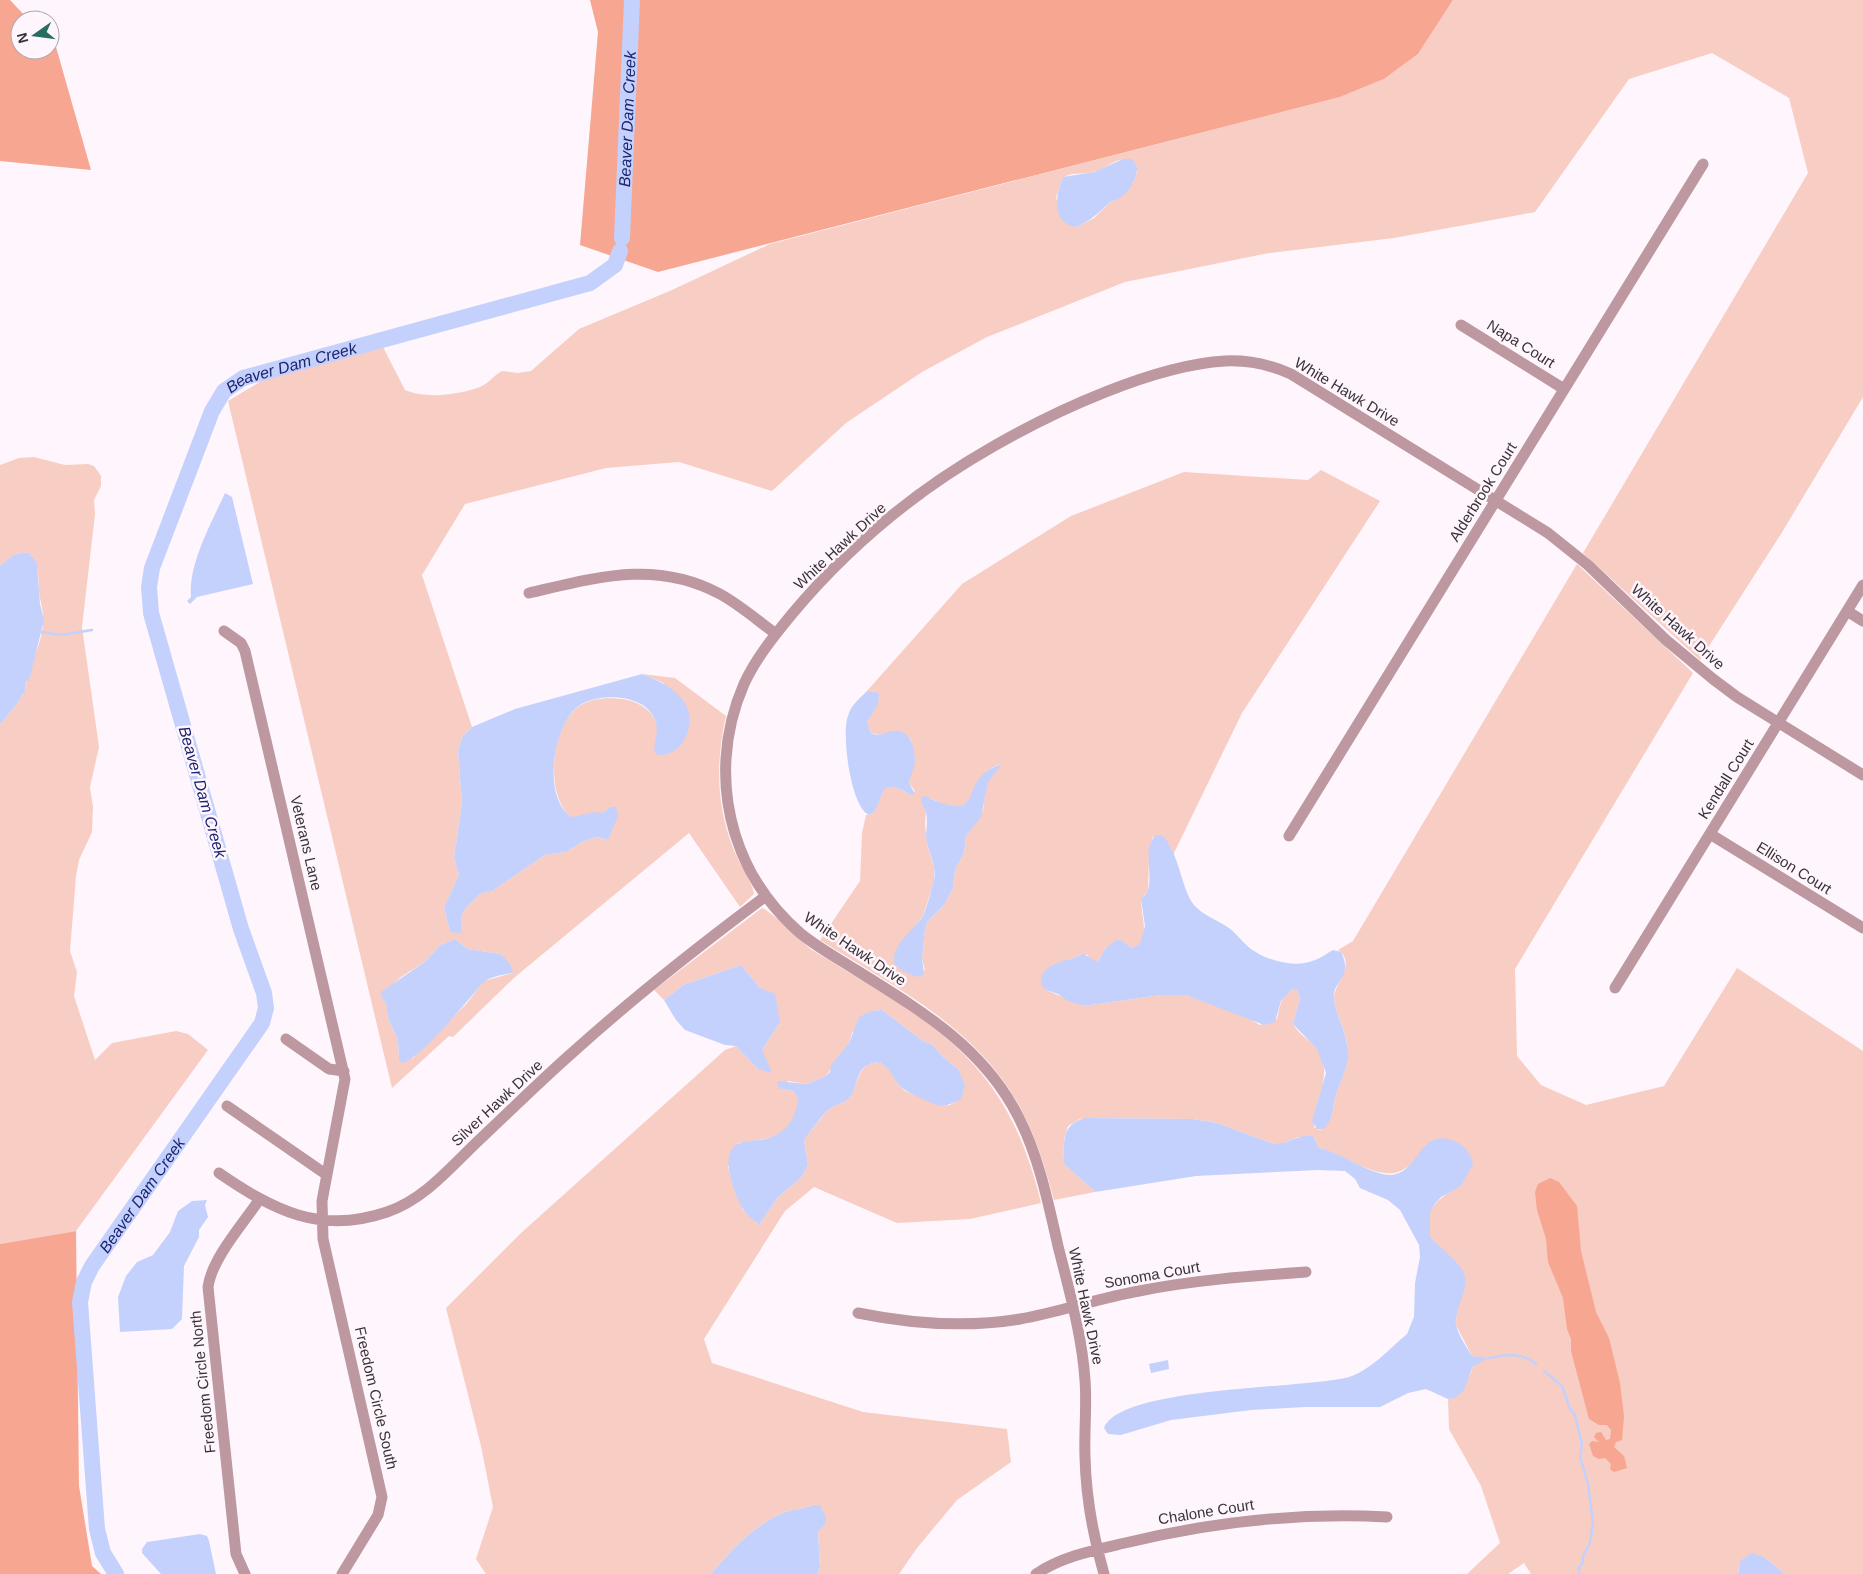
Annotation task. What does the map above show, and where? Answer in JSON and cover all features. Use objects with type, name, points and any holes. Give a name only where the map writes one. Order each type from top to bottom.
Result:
[{"type":"street","name":"Alderbrook Court","points":[[1289,836],[1703,164]]},
{"type":"street","name":"Napa Court","points":[[1461,325],[1564,389]]},
{"type":"street","name":"White Hawk Drive","points":[[1104,1574],[1089,1508],[1085,1470],[1086,1406],[1083,1359],[1073,1306],[1037,1160],[1020,1120],[1000,1086],[972,1052],[951,1032],[930,1016],[812,942],[791,924],[766,896],[745,860],[733,827],[726,789],[725,766],[727,743],[738,700],[753,667],[776,634],[810,594],[868,536],[927,489],[976,456],[1024,429],[1106,392],[1197,364],[1238,361],[1285,371],[1496,500],[1562,544],[1690,661],[1737,697],[1863,775]]},
{"type":"street","points":[[529,593],[610,575],[630,573],[671,577],[704,586],[720,594],[741,607],[776,634]]},
{"type":"street","name":"Kendall Court","points":[[1615,988],[1863,585]]},
{"type":"street","points":[[1847,612],[1863,622]]},
{"type":"street","name":"Veterans Lane","points":[[224,631],[241,643],[245,651],[344,1071],[345,1087],[321,1220]]},
{"type":"street","name":"Ellison Court","points":[[1710,834],[1863,928]]},
{"type":"street","name":"Silver Hawk Drive","points":[[219,1173],[259,1200],[296,1215],[321,1220],[352,1220],[386,1212],[424,1191],[607,1022],[670,969],[766,896]]},
{"type":"street","points":[[286,1039],[329,1068],[344,1071]]},
{"type":"street","points":[[227,1106],[328,1175]]},
{"type":"street","name":"Freedom Circle North","points":[[245,1574],[236,1554],[208,1287],[212,1271],[219,1259],[259,1200]]},
{"type":"street","name":"Freedom Circle South","points":[[321,1220],[322,1239],[382,1497],[378,1515],[342,1574]]},
{"type":"street","name":"Sonoma Court","points":[[858,1313],[918,1323],[969,1324],[1020,1319],[1172,1285],[1221,1278],[1306,1272]]},
{"type":"street","name":"Chalone Court","points":[[1036,1574],[1066,1559],[1098,1550],[1182,1530],[1249,1519],[1295,1516],[1387,1517]]},
{"type":"shaded area","points":[[0,0],[10,0],[20,10],[10,10],[10,60],[60,60],[91,170],[0,161]]},
{"type":"shaded area","points":[[590,0],[1453,0],[1418,54],[1384,79],[1340,97],[658,272],[580,245],[598,32]]},
{"type":"shaded area","points":[[1453,0],[1863,0],[1863,397],[1781,534],[1700,660],[1583,553],[1808,173],[1789,98],[1712,53],[1629,79],[1535,212],[1394,238],[1269,253],[1125,282],[987,337],[922,372],[846,423],[772,491],[679,462],[606,468],[465,504],[422,575],[472,727],[462,737],[458,751],[462,803],[454,858],[459,875],[444,907],[450,932],[461,932],[461,917],[465,909],[480,894],[492,891],[545,855],[566,852],[582,842],[597,837],[608,840],[610,807],[602,813],[583,816],[572,817],[566,813],[556,791],[554,765],[556,752],[563,726],[578,707],[593,700],[612,698],[632,701],[645,708],[651,714],[657,727],[658,755],[664,683],[642,674],[675,678],[726,716],[720,748],[720,797],[734,851],[754,894],[740,907],[689,833],[515,977],[453,1037],[449,1036],[392,1088],[228,401],[263,380],[383,347],[405,390],[413,393],[442,395],[471,390],[483,386],[502,371],[518,373],[531,371],[579,329],[672,290],[770,244],[1340,97],[1384,79],[1418,54]],"holes":[[[1122,159],[1127,159],[1137,172],[1133,183],[1123,195],[1108,204],[1094,218],[1077,227],[1065,222],[1056,198],[1062,179],[1069,175],[1098,171]],[[455,939],[468,949],[501,954],[513,973],[484,981],[467,1003],[413,1058],[399,1060],[398,1040],[388,1018],[385,991],[401,977],[426,961],[440,945]]]},
{"type":"shaded area","points":[[34,457],[65,465],[88,464],[94,466],[101,476],[101,486],[94,500],[95,514],[82,627],[99,747],[90,787],[93,807],[92,832],[79,860],[76,876],[70,951],[77,972],[74,996],[95,1060],[112,1043],[176,1031],[188,1034],[208,1050],[76,1231],[0,1244],[0,725],[20,700],[22,694],[25,693],[40,640],[43,618],[38,570],[35,561],[28,552],[13,555],[0,566],[0,465],[19,458]]},
{"type":"shaded area","points":[[1321,470],[1380,501],[1242,713],[1173,855],[1169,844],[1153,837],[1149,856],[1148,891],[1143,896],[1141,906],[1144,932],[1140,945],[1131,948],[1123,941],[1105,949],[1098,962],[1089,958],[1088,955],[1080,954],[1052,965],[1046,990],[1084,1006],[1161,995],[1186,995],[1244,1016],[1260,1025],[1277,1019],[1281,1002],[1285,995],[1292,989],[1297,989],[1300,998],[1293,1024],[1317,1049],[1322,1059],[1324,1079],[1314,1127],[1320,1130],[1325,1127],[1332,1116],[1335,1098],[1348,1057],[1347,1042],[1334,998],[1346,962],[1344,956],[1338,950],[1353,941],[1577,564],[1693,673],[1515,969],[1517,1056],[1541,1085],[1586,1105],[1664,1086],[1737,968],[1863,1051],[1863,1574],[1785,1574],[1764,1557],[1739,1565],[1738,1574],[1531,1574],[1524,1563],[1508,1574],[1467,1574],[1500,1543],[1481,1486],[1449,1429],[1448,1399],[1454,1398],[1470,1375],[1474,1364],[1487,1358],[1472,1356],[1456,1325],[1458,1265],[1435,1245],[1427,1229],[1427,1220],[1434,1206],[1446,1194],[1461,1186],[1407,1167],[1397,1172],[1387,1173],[1363,1167],[1319,1148],[1314,1137],[1298,1137],[1281,1144],[1274,1144],[1217,1123],[1193,1119],[1090,1118],[1080,1119],[1068,1126],[1064,1139],[1063,1163],[1095,1192],[1054,1200],[1041,1156],[1023,1113],[1005,1083],[984,1057],[934,1013],[820,940],[860,881],[862,833],[866,815],[872,814],[887,787],[900,789],[910,795],[915,791],[909,783],[913,766],[910,738],[889,733],[882,735],[871,733],[867,722],[879,699],[877,692],[867,691],[962,584],[1071,516],[1184,472],[1308,480]],"holes":[[[1001,764],[987,782],[983,810],[966,836],[964,853],[955,870],[953,888],[944,905],[928,921],[925,929],[922,958],[925,971],[896,951],[923,916],[934,881],[934,867],[927,844],[926,812],[921,798],[930,798],[951,807],[963,806],[970,799],[974,787],[983,774]]]},
{"type":"shaded area","points":[[762,908],[772,914],[812,950],[928,1023],[958,1049],[985,1078],[1007,1112],[1026,1153],[1041,1203],[970,1219],[897,1223],[814,1187],[785,1211],[704,1339],[712,1363],[863,1412],[1007,1429],[1011,1462],[957,1500],[917,1548],[899,1574],[817,1574],[820,1568],[818,1530],[825,1525],[813,1505],[784,1512],[760,1526],[734,1548],[711,1574],[486,1574],[476,1559],[493,1507],[481,1446],[446,1308],[521,1233],[725,1050],[736,1046],[758,1069],[762,1050],[780,1022],[760,988],[741,965],[683,985],[664,1000],[654,990]],"holes":[[[882,1010],[923,1041],[932,1044],[942,1056],[958,1069],[964,1089],[955,1102],[946,1106],[941,1105],[908,1092],[902,1089],[887,1066],[879,1063],[868,1065],[861,1072],[851,1096],[846,1101],[827,1111],[804,1140],[808,1165],[801,1178],[778,1197],[759,1225],[743,1210],[728,1167],[738,1143],[775,1136],[782,1133],[788,1127],[797,1109],[798,1099],[794,1091],[781,1089],[788,1081],[807,1084],[826,1076],[849,1043],[852,1033],[871,1011]]]},
{"type":"shaded area","points":[[1550,1178],[1559,1182],[1577,1206],[1581,1251],[1596,1312],[1609,1338],[1620,1383],[1624,1416],[1622,1440],[1616,1442],[1614,1447],[1624,1456],[1627,1468],[1614,1472],[1610,1469],[1611,1464],[1605,1458],[1599,1459],[1593,1456],[1589,1444],[1592,1441],[1599,1442],[1594,1437],[1596,1433],[1601,1432],[1606,1440],[1610,1439],[1611,1430],[1607,1425],[1599,1425],[1589,1419],[1571,1351],[1571,1339],[1567,1329],[1563,1298],[1548,1262],[1546,1239],[1537,1210],[1535,1192],[1538,1184]]},
{"type":"shaded area","points":[[76,1231],[79,1486],[92,1566],[101,1574],[0,1574],[0,1244]]},
{"type":"water","points":[[1123,159],[1132,159],[1137,167],[1134,181],[1126,193],[1077,227],[1068,225],[1062,220],[1057,207],[1057,199],[1063,177],[1094,172]]},
{"type":"water","points":[[225,493],[232,497],[253,584],[197,597],[190,604],[187,601],[191,597],[191,584],[197,557]]},
{"type":"water","points":[[28,552],[37,563],[40,604],[44,620],[30,677],[26,682],[25,693],[22,694],[20,700],[0,725],[0,566],[13,555]]},
{"type":"water","points":[[642,674],[661,682],[673,690],[686,705],[689,713],[688,730],[680,745],[674,751],[658,755],[654,751],[657,731],[655,720],[650,711],[633,700],[610,697],[599,698],[580,705],[571,714],[563,727],[557,743],[554,761],[556,794],[562,807],[572,817],[595,812],[602,813],[610,807],[616,807],[618,816],[608,840],[597,837],[582,842],[566,852],[545,855],[492,891],[480,894],[465,909],[461,917],[461,933],[450,932],[444,907],[459,875],[454,858],[462,803],[458,751],[462,737],[472,727],[515,709]]},
{"type":"water","points":[[867,691],[877,692],[879,695],[878,704],[867,722],[871,733],[880,734],[900,731],[904,733],[913,746],[915,763],[909,783],[915,794],[910,795],[891,787],[886,789],[882,793],[875,811],[870,815],[863,810],[853,786],[849,770],[846,738],[849,712]]},
{"type":"water","points":[[1002,764],[988,782],[981,817],[966,836],[964,853],[955,870],[953,888],[944,905],[928,921],[925,929],[922,958],[924,974],[918,977],[908,973],[897,967],[894,961],[895,954],[901,942],[923,916],[935,875],[926,838],[927,815],[921,797],[925,796],[945,804],[958,806],[966,803],[978,780],[987,771]]},
{"type":"water","points":[[1156,835],[1163,836],[1172,850],[1193,904],[1202,912],[1229,928],[1248,947],[1257,953],[1279,962],[1294,964],[1312,961],[1333,950],[1341,952],[1345,968],[1334,992],[1334,998],[1347,1043],[1348,1058],[1335,1098],[1331,1118],[1323,1129],[1317,1129],[1312,1121],[1326,1073],[1317,1049],[1293,1024],[1300,998],[1297,989],[1292,989],[1281,1001],[1275,1022],[1264,1025],[1186,995],[1161,995],[1084,1006],[1068,1001],[1058,994],[1046,990],[1041,985],[1041,978],[1044,972],[1054,964],[1079,956],[1082,953],[1098,962],[1105,949],[1116,940],[1123,941],[1131,948],[1140,944],[1145,926],[1141,899],[1148,890],[1150,846]]},
{"type":"water","points":[[455,939],[468,949],[501,954],[510,964],[513,973],[486,980],[432,1040],[410,1059],[402,1063],[399,1060],[398,1040],[388,1018],[386,1003],[382,998],[381,992],[426,961],[440,945]]},
{"type":"water","points":[[741,965],[760,988],[775,994],[780,1022],[762,1050],[772,1073],[758,1069],[736,1046],[725,1045],[685,1030],[676,1020],[664,1000],[683,985]]},
{"type":"water","points":[[882,1010],[923,1041],[932,1044],[942,1056],[958,1069],[965,1085],[961,1100],[947,1105],[938,1105],[919,1098],[902,1088],[883,1064],[873,1063],[866,1066],[858,1076],[851,1096],[846,1101],[827,1111],[804,1140],[808,1165],[801,1178],[778,1197],[759,1225],[744,1211],[736,1195],[730,1176],[729,1158],[731,1151],[738,1144],[746,1141],[767,1139],[781,1132],[791,1121],[797,1107],[798,1098],[794,1091],[781,1089],[777,1081],[807,1084],[826,1076],[830,1072],[831,1065],[849,1043],[859,1017],[871,1011]]},
{"type":"water","points":[[1085,1118],[1193,1119],[1217,1123],[1274,1144],[1309,1136],[1314,1137],[1319,1148],[1328,1150],[1364,1168],[1391,1175],[1401,1173],[1427,1144],[1435,1139],[1445,1139],[1461,1144],[1470,1155],[1473,1164],[1461,1186],[1441,1197],[1434,1205],[1430,1213],[1430,1237],[1457,1263],[1465,1277],[1464,1290],[1456,1317],[1460,1336],[1472,1356],[1489,1358],[1473,1366],[1464,1390],[1455,1398],[1448,1399],[1426,1389],[1408,1393],[1380,1407],[1305,1407],[1251,1410],[1171,1420],[1121,1435],[1108,1434],[1104,1428],[1117,1414],[1143,1404],[1216,1391],[1327,1381],[1357,1374],[1380,1358],[1407,1334],[1414,1317],[1415,1283],[1420,1257],[1419,1245],[1400,1210],[1388,1200],[1360,1188],[1355,1179],[1345,1171],[1318,1170],[1196,1176],[1095,1192],[1063,1163],[1065,1135],[1071,1125]]},
{"type":"water","points":[[207,1200],[205,1205],[208,1217],[199,1230],[199,1237],[184,1266],[182,1319],[172,1329],[120,1332],[118,1297],[126,1276],[137,1262],[153,1255],[170,1232],[178,1211],[192,1201]]},
{"type":"water","points":[[1168,1360],[1169,1369],[1151,1373],[1149,1364]]},
{"type":"water","points":[[820,1505],[826,1517],[825,1525],[818,1531],[820,1568],[817,1574],[711,1574],[734,1548],[760,1526],[784,1512]]},
{"type":"water","points":[[200,1534],[207,1536],[209,1541],[216,1574],[161,1574],[142,1553],[142,1549],[147,1542]]},
{"type":"water","points":[[1752,1553],[1764,1557],[1785,1574],[1738,1574],[1740,1561]]},
{"type":"waterway","name":"Beaver Dam Creek","points":[[622,238],[632,0]]},
{"type":"waterway","name":"Beaver Dam Creek","points":[[116,1574],[103,1553],[97,1529],[80,1302],[84,1282],[92,1266],[262,1023],[266,1008],[264,993],[241,929],[151,613],[149,587],[152,568],[212,411],[224,391],[243,378],[590,283],[615,265],[620,251]]},
{"type":"waterway","points":[[41,632],[61,635],[92,630]]},
{"type":"waterway","points":[[1489,1358],[1513,1355],[1524,1357],[1536,1364]]},
{"type":"waterway","points":[[1544,1371],[1562,1386],[1570,1409],[1575,1415],[1582,1444],[1580,1457],[1588,1484],[1593,1522],[1590,1543],[1583,1556],[1583,1562],[1579,1567],[1579,1574]]}]
